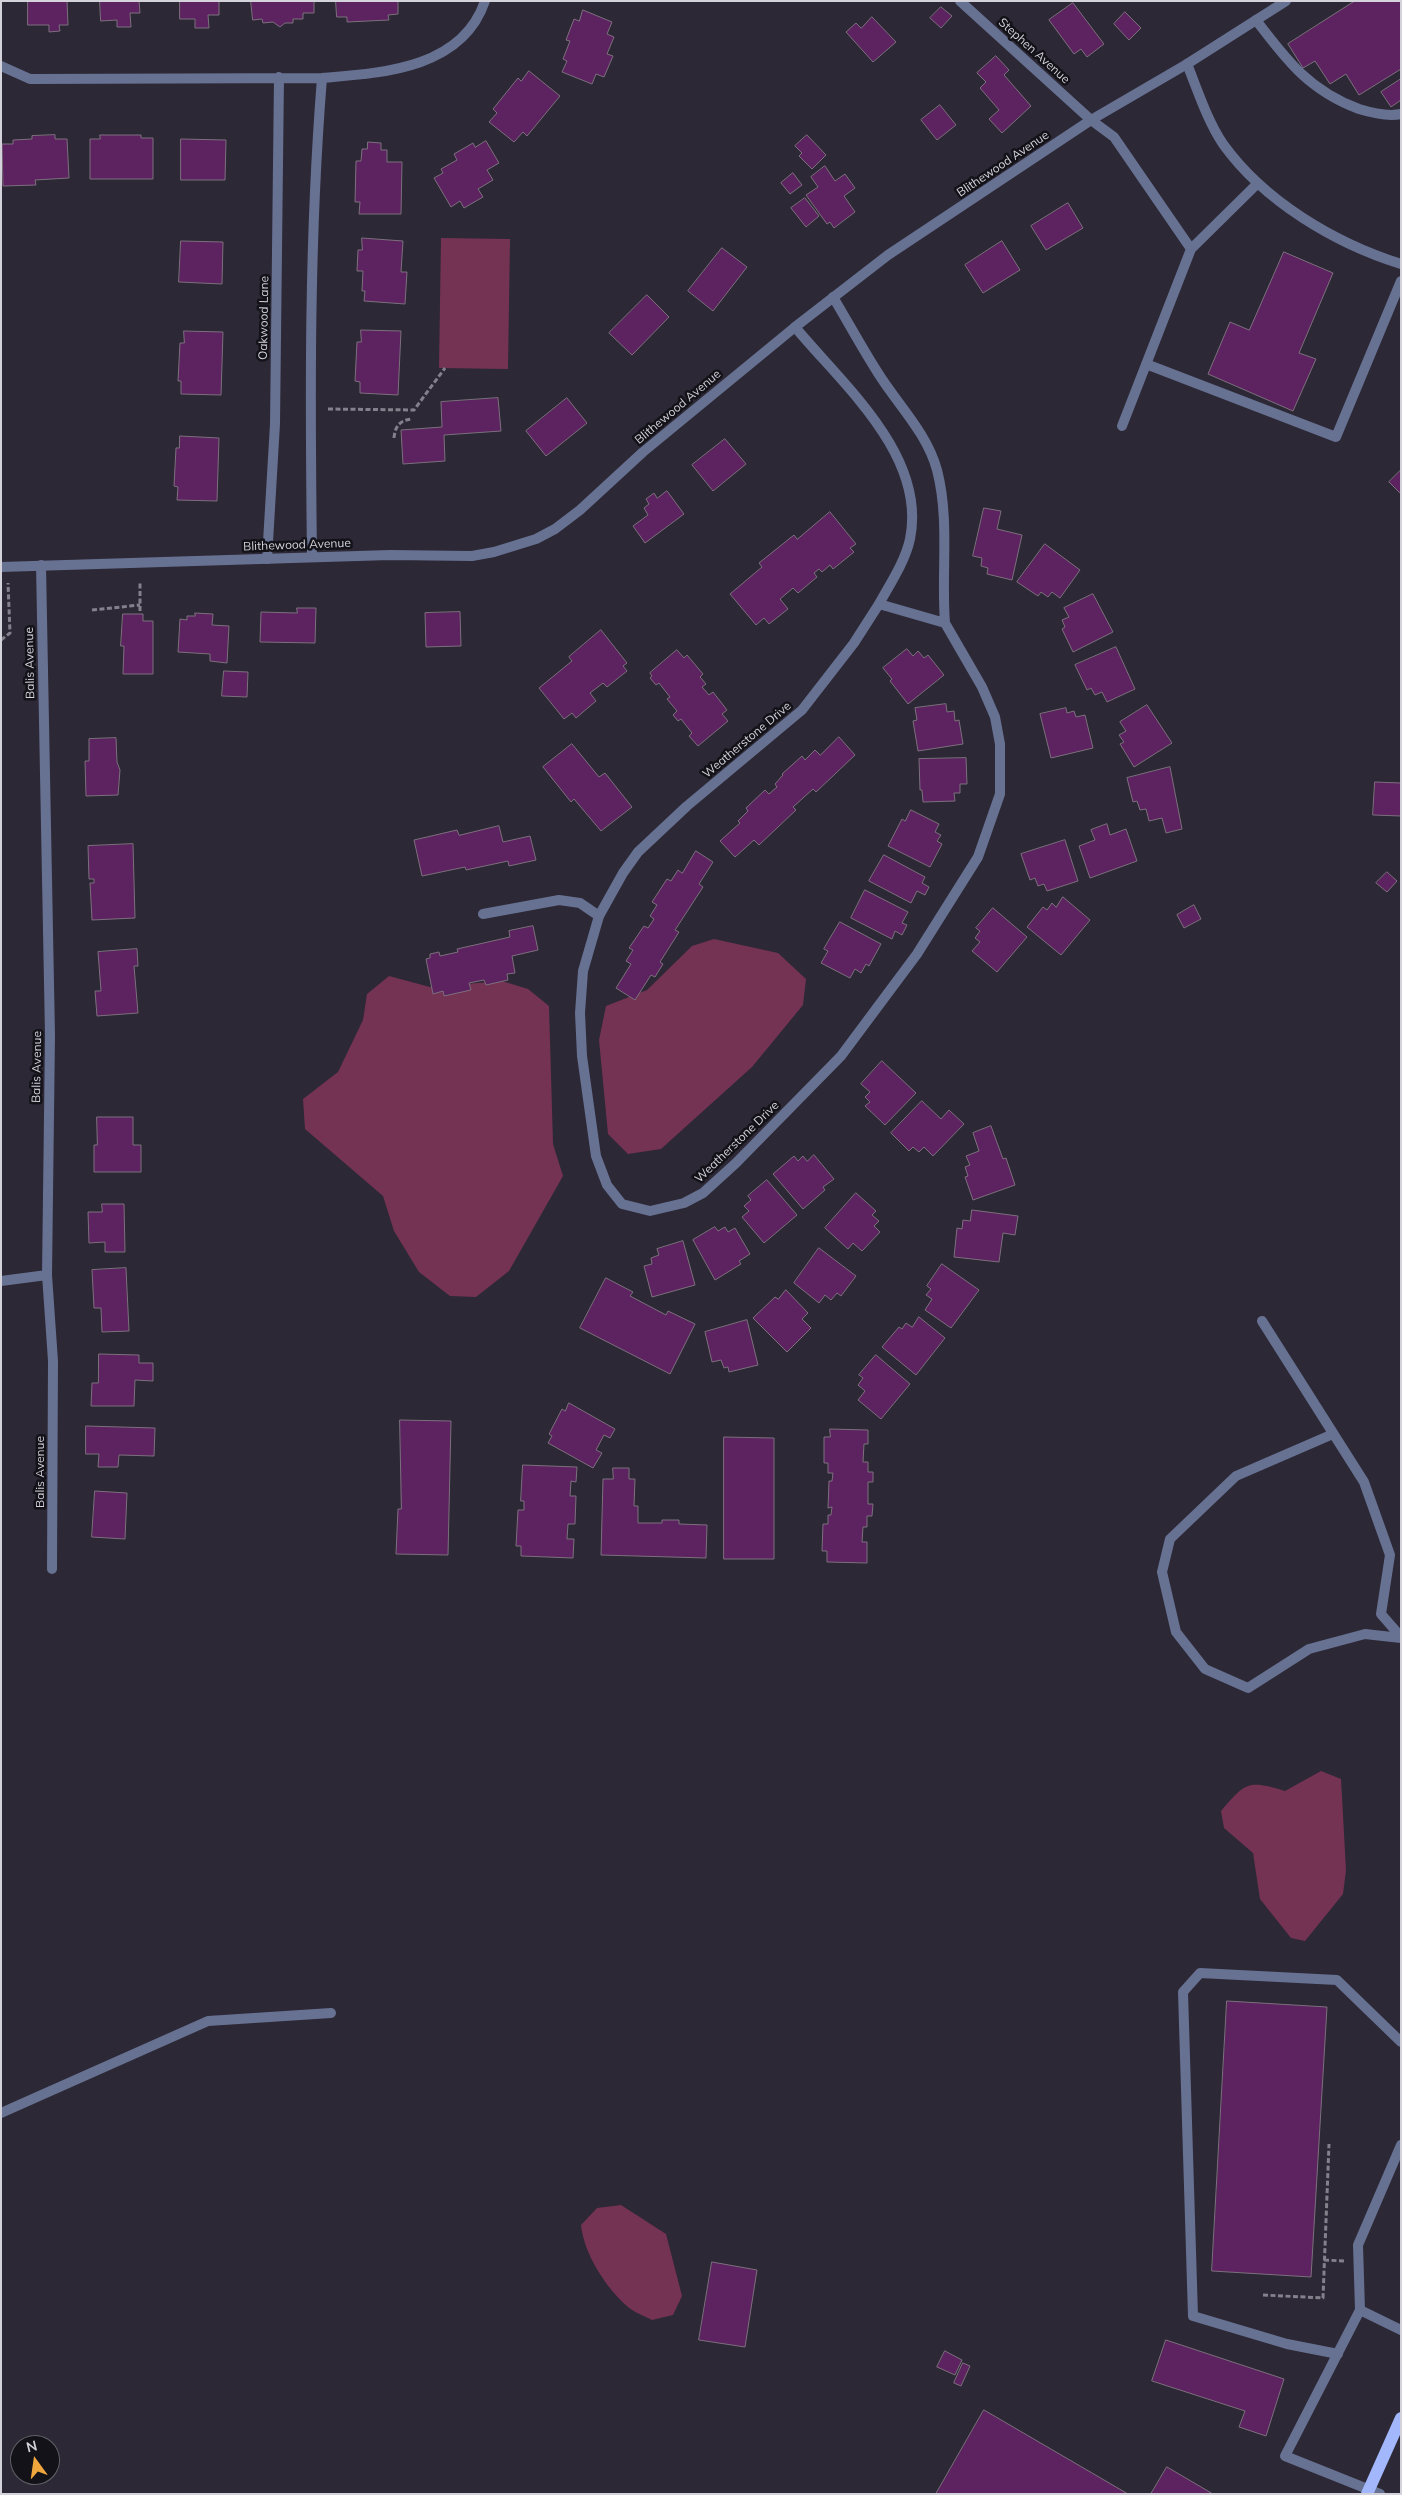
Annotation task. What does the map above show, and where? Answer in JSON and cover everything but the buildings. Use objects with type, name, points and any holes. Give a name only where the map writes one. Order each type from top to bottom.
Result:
[{"type":"main road","points":[[1372,2492],[1401,2418]]},
{"type":"street","points":[[1,66],[30,79],[322,78],[367,74],[423,63],[453,46],[471,29],[485,1]]},
{"type":"street","name":"Stephen Avenue","points":[[960,1],[1092,120],[1114,137],[1192,249]]},
{"type":"street","name":"Blithewood Avenue","points":[[1,567],[312,557],[472,556],[494,552],[536,539],[555,529],[580,510],[643,452],[795,327],[888,255],[1092,120],[1187,64],[1282,2]]},
{"type":"street","points":[[1256,20],[1288,62],[1310,83],[1341,102],[1364,110],[1386,116],[1401,114]]},
{"type":"street","points":[[1187,64],[1209,118],[1222,143],[1258,183],[1279,201],[1319,226],[1363,249],[1401,264]]},
{"type":"street","name":"Oakwood Lane","points":[[267,559],[275,424],[279,77]]},
{"type":"street","points":[[312,557],[310,331],[316,152],[322,78]]},
{"type":"street","points":[[1122,426],[1192,249],[1258,183]]},
{"type":"street","points":[[1146,364],[1336,437],[1401,281]]},
{"type":"street","name":"Weatherstone Drive","points":[[795,327],[869,414],[900,462],[912,518],[910,540],[899,567],[879,604],[854,643],[802,710],[687,806],[638,852],[623,873],[599,916],[583,972],[580,1013],[582,1056],[596,1156],[604,1180],[622,1204],[650,1211],[670,1207],[703,1192],[736,1163],[841,1056],[917,954],[978,857],[1000,794],[1000,744],[995,717],[982,686],[945,623],[944,534],[942,501],[937,470],[927,445],[910,416],[878,374],[833,297]]},
{"type":"street","name":"Balis Avenue","points":[[41,565],[50,1035],[47,1275],[53,1361],[52,1569]]},
{"type":"street","points":[[879,604],[945,623]]},
{"type":"street","points":[[483,914],[559,900],[580,903],[599,916]]},
{"type":"street","points":[[1,1281],[47,1275]]},
{"type":"street","points":[[1262,1321],[1364,1482],[1390,1555],[1381,1614],[1401,1637]]},
{"type":"street","points":[[1333,1434],[1236,1476],[1170,1540],[1162,1572],[1176,1632],[1204,1669],[1248,1688],[1309,1649],[1365,1634],[1401,1637]]},
{"type":"street","points":[[1338,2354],[1287,2344],[1193,2316],[1183,1992],[1200,1974],[1337,1980],[1401,2042]]},
{"type":"street","points":[[1,2113],[208,2021],[331,2013]]},
{"type":"street","points":[[1372,2492],[1285,2456],[1360,2310],[1358,2245],[1401,2145]]},
{"type":"street","points":[[1360,2310],[1401,2330]]},
{"type":"path","points":[[328,409],[414,410],[445,368]]},
{"type":"path","points":[[394,438],[395,429],[400,423],[412,419]]},
{"type":"path","points":[[1,640],[4,640],[10,633],[8,583]]},
{"type":"path","points":[[140,583],[140,611]]},
{"type":"path","points":[[92,610],[140,605]]},
{"type":"path","points":[[1263,2295],[1323,2298],[1328,2144]]},
{"type":"shaded area","points":[[441,238],[510,239],[508,369],[439,368]]},
{"type":"shaded area","points":[[714,939],[778,953],[806,979],[803,1005],[752,1067],[661,1149],[628,1154],[608,1134],[599,1040],[606,1006],[647,990],[692,946]]},
{"type":"shaded area","points":[[389,976],[430,987],[502,981],[528,989],[549,1006],[553,1144],[563,1176],[509,1271],[476,1297],[450,1296],[419,1272],[394,1231],[383,1196],[305,1129],[303,1099],[338,1072],[363,1020],[367,994]]},
{"type":"shaded area","points":[[1321,1771],[1341,1779],[1346,1870],[1343,1894],[1305,1941],[1291,1938],[1260,1899],[1253,1853],[1224,1828],[1221,1811],[1236,1794],[1248,1786],[1263,1785],[1285,1791]]},
{"type":"shaded area","points":[[621,2205],[666,2234],[682,2296],[673,2315],[652,2320],[631,2309],[604,2280],[591,2259],[581,2225],[597,2208]]}]
